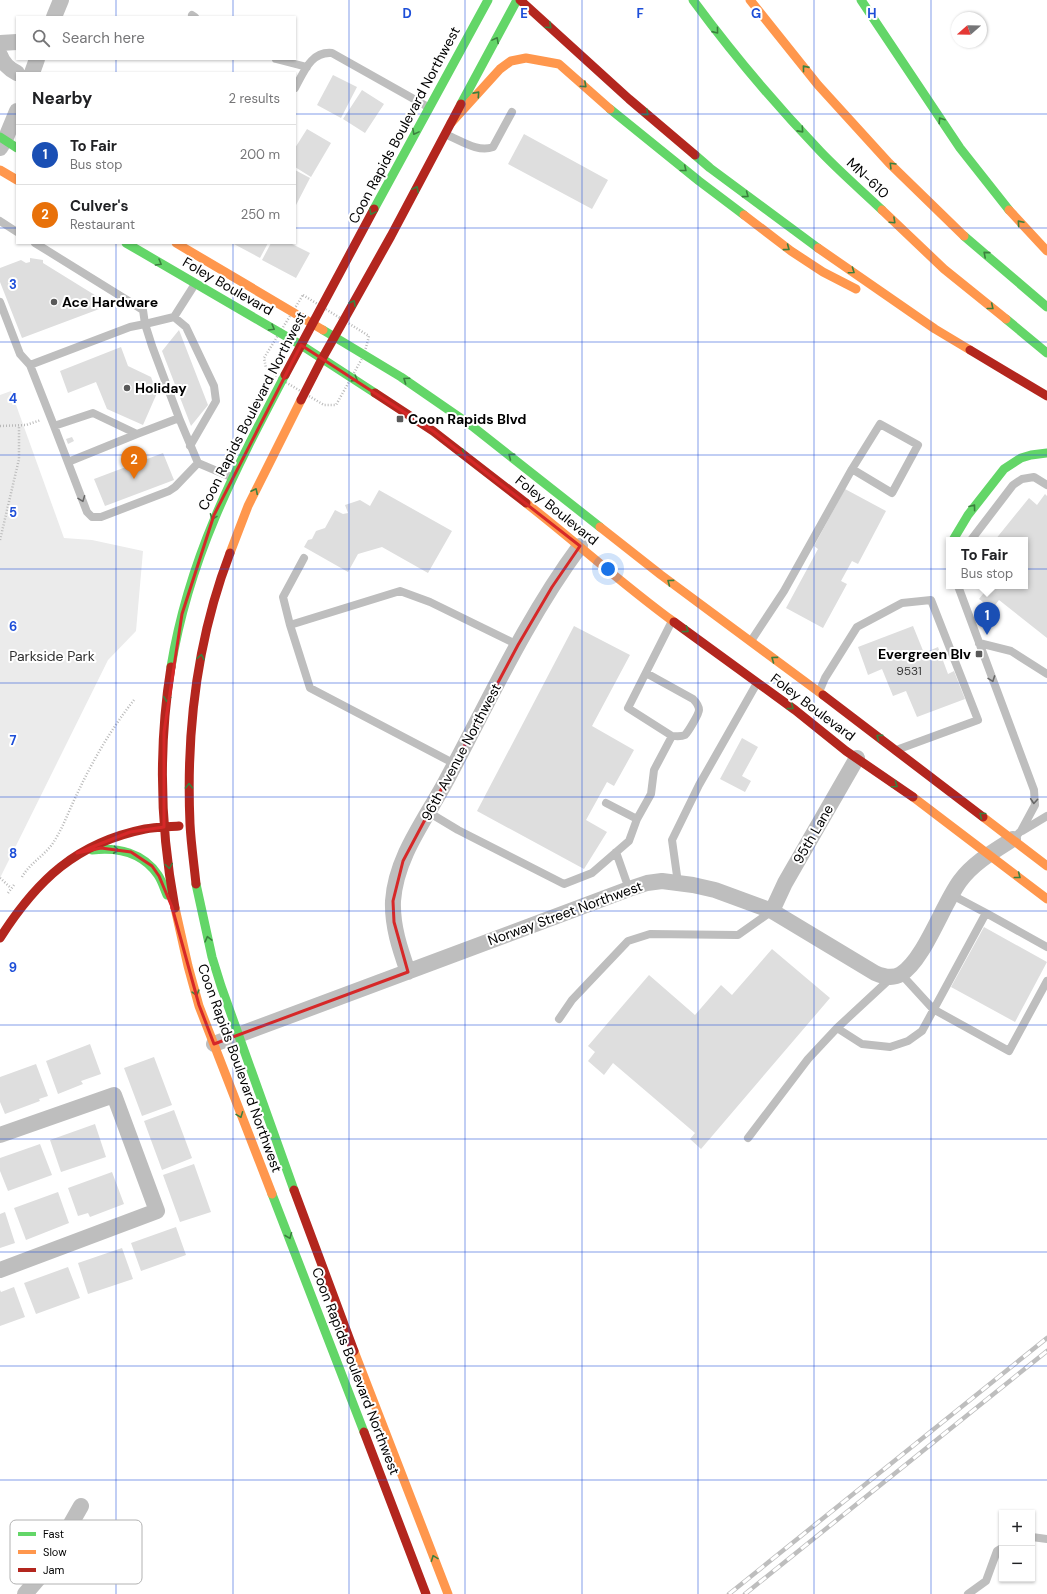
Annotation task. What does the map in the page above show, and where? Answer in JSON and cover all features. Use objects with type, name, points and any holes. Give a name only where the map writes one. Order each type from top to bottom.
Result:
[{"type":"main road","name":"Coon Rapids Boulevard Northwest","points":[[426,1594],[307,1281],[249,1137],[199,1005],[188,966],[169,866],[164,827],[162,778],[164,732],[174,652],[182,614],[197,562],[214,515],[231,477],[301,345],[428,107],[488,0]]},
{"type":"main road","name":"Coon Rapids Boulevard Northwest","points":[[448,1594],[324,1268],[221,986],[203,918],[196,884],[190,825],[189,779],[191,727],[201,656],[209,615],[223,570],[248,506],[322,359],[391,236],[517,0]]},
{"type":"main road","points":[[520,0],[629,99],[710,168],[798,234],[935,329]]},
{"type":"main road","name":"MN-610","points":[[693,0],[714,29],[769,95],[821,152],[944,268],[1047,353]]},
{"type":"main road","name":"MN-610","points":[[750,0],[818,85],[889,162],[966,238],[1047,308]]},
{"type":"main road","points":[[861,0],[960,148],[1020,223],[1047,251]]},
{"type":"main road","points":[[451,123],[500,69],[511,61],[526,58],[559,64],[616,114],[699,181],[791,251],[823,272],[935,329],[1047,396]]},
{"type":"main road","points":[[0,170],[16,179]]},
{"type":"main road","name":"Foley Boulevard","points":[[128,244],[301,345],[433,431],[557,527],[649,604],[757,682],[857,758],[914,798],[1047,899]]},
{"type":"main road","name":"Foley Boulevard","points":[[187,246],[401,377],[472,426],[661,575],[750,642],[897,750],[1017,835],[1047,866]]},
{"type":"main road","points":[[954,537],[961,523],[999,474],[1008,465],[1021,458],[1036,453],[1047,453]]},
{"type":"main road","points":[[0,938],[12,918],[33,890],[49,874],[77,853],[95,844],[130,832],[147,828],[190,825]]},
{"type":"main road","points":[[77,853],[101,848],[116,849],[131,852],[141,857],[152,866],[159,876],[172,907],[184,944]]},
{"type":"street","points":[[54,16],[61,0]]},
{"type":"street","points":[[0,43],[16,42]]},
{"type":"street","points":[[0,55],[2,61],[10,70],[16,73]]},
{"type":"street","points":[[32,72],[37,60]]},
{"type":"street","points":[[6,143],[16,114]]},
{"type":"street","name":"96th Avenue Northwest","points":[[408,972],[397,940],[394,922],[394,901],[397,880],[403,861],[411,842],[455,764],[518,645],[552,587],[580,546]]},
{"type":"street","name":"95th Lane","points":[[772,911],[785,883],[857,758]]},
{"type":"street","points":[[897,975],[915,962],[960,880],[988,855],[1017,835]]},
{"type":"street","name":"Norway Street Northwest","points":[[214,1044],[239,1036],[629,889],[647,883],[662,881],[714,890],[772,911],[875,973],[883,977],[897,975]]},
{"type":"street","points":[[0,1135],[114,1095],[157,1211],[0,1270]]},
{"type":"street","points":[[73,1520],[81,1506]]},
{"type":"street","points":[[25,1594],[34,1584]]},
{"type":"lane","points":[[296,86],[314,58],[323,52],[332,53],[428,107]]},
{"type":"lane","points":[[280,60],[307,67]]},
{"type":"lane","points":[[445,134],[480,149],[488,149],[493,147],[512,112]]},
{"type":"lane","points":[[0,221],[16,231]]},
{"type":"lane","points":[[37,244],[143,310],[145,324],[152,346],[190,446],[198,463],[231,477]]},
{"type":"lane","points":[[30,365],[130,327],[174,317],[195,284]]},
{"type":"lane","points":[[0,302],[20,354],[30,365],[87,512],[92,517],[100,517],[170,491],[198,463]]},
{"type":"lane","points":[[174,317],[186,327],[214,386],[216,401],[190,446]]},
{"type":"lane","points":[[54,426],[94,413],[138,434]]},
{"type":"lane","points":[[68,462],[179,418]]},
{"type":"lane","points":[[750,642],[784,591],[852,469],[880,424],[918,445],[892,492],[852,469]]},
{"type":"lane","points":[[973,537],[1012,485],[1022,479],[1034,477],[1047,485]]},
{"type":"lane","points":[[304,558],[283,597],[290,625],[310,688],[455,764]]},
{"type":"lane","points":[[959,589],[1034,790],[1035,805],[1017,835]]},
{"type":"lane","points":[[290,625],[400,592],[430,602],[518,645]]},
{"type":"lane","points":[[819,692],[824,678],[857,627],[902,603],[931,600],[978,720],[897,750]]},
{"type":"lane","points":[[646,673],[693,699],[697,703],[699,709],[697,715],[686,734],[672,736],[628,708],[672,621]]},
{"type":"lane","points":[[979,643],[1011,651],[1047,674]]},
{"type":"lane","points":[[678,883],[672,840],[699,785],[757,682]]},
{"type":"lane","points":[[428,812],[458,830],[564,884],[592,873],[629,841],[637,819],[651,794],[654,770],[672,736]]},
{"type":"lane","points":[[606,803],[637,819]]},
{"type":"lane","points":[[1017,835],[1047,816]]},
{"type":"lane","points":[[616,852],[629,889]]},
{"type":"lane","points":[[952,895],[1047,947]]},
{"type":"lane","points":[[559,1019],[572,1000],[628,941],[650,934],[738,935],[772,911]]},
{"type":"lane","points":[[837,1028],[862,1044],[890,1047],[908,1041],[922,1031],[986,913]]},
{"type":"lane","points":[[748,1138],[808,1059],[837,1028],[897,975],[933,1009],[1009,1051],[1047,981]]},
{"type":"lane","points":[[1035,1537],[1047,1539]]},
{"type":"lane","points":[[968,1594],[986,1580],[997,1551],[999,1550]]},
{"type":"path","points":[[0,426],[19,426],[50,417]]},
{"type":"path","points":[[0,540],[19,459],[19,426]]},
{"type":"path","points":[[21,879],[28,868],[46,852],[53,843],[93,760],[114,725],[134,700]]},
{"type":"path","points":[[0,878],[11,888]]},
{"type":"path","points":[[8,894],[16,883]]},
{"type":"highlighted area","points":[[301,345],[433,431],[580,546],[552,587],[518,645],[403,861],[393,901],[394,922],[408,972],[214,1044],[199,1005],[172,907],[159,876],[152,866],[131,852],[101,848],[77,853],[130,832],[164,827],[164,732],[182,614],[214,515]]},
{"type":"green space","name":"Parkside Park","points":[[11,391],[64,538],[92,540],[143,551],[136,631],[108,660],[0,878],[0,395]]},
{"type":"building","points":[[333,75],[357,87],[341,118],[317,105]]},
{"type":"building","points":[[362,90],[384,104],[365,133],[343,119]]},
{"type":"building","points":[[307,129],[331,143],[311,177],[296,168],[296,146]]},
{"type":"building","points":[[524,134],[608,180],[592,209],[508,164]]},
{"type":"building","points":[[296,171],[310,178],[296,205]]},
{"type":"building","points":[[234,244],[267,244],[260,258]]},
{"type":"building","points":[[270,244],[292,244],[310,253],[296,278],[262,260]]},
{"type":"building","name":"Ace Hardware","points":[[30,258],[43,260],[43,263],[98,297],[102,308],[22,338],[0,282],[0,268],[21,260],[26,263],[30,262]]},
{"type":"building","name":"Holiday","points":[[179,330],[208,405],[191,426],[162,351]]},
{"type":"building","name":"Holiday","points":[[121,347],[128,366],[151,377],[157,393],[143,425],[107,409],[96,382],[68,393],[60,371]]},
{"type":"building","points":[[72,437],[74,441],[68,444],[66,439]]},
{"type":"building","points":[[163,453],[174,480],[105,506],[94,479]]},
{"type":"building","points":[[845,489],[886,511],[858,564],[852,561],[841,581],[847,584],[823,628],[786,608],[818,549],[814,546]]},
{"type":"building","points":[[379,490],[452,531],[428,573],[382,547],[358,554],[348,572],[304,547],[308,540],[312,539],[316,531],[325,528],[335,510],[343,514],[348,513],[345,505],[360,500],[370,506]]},
{"type":"building","points":[[1045,494],[1047,496],[1047,638],[999,600],[986,617],[981,613],[984,609],[980,605],[983,602],[979,599],[987,589],[1028,589],[1028,537],[997,537],[1029,498],[1037,505]]},
{"type":"building","points":[[574,626],[630,655],[592,726],[634,750],[614,786],[607,782],[586,820],[607,832],[584,869],[477,811]]},
{"type":"building","points":[[913,626],[924,653],[938,647],[948,674],[954,671],[965,699],[917,717],[906,691],[893,696],[882,669],[868,675],[858,647]]},
{"type":"building","points":[[742,738],[758,747],[742,776],[751,781],[745,792],[720,779]]},
{"type":"building","points":[[984,927],[1047,962],[1015,1022],[951,987]]},
{"type":"building","points":[[772,949],[830,998],[701,1149],[690,1139],[695,1133],[613,1063],[604,1075],[588,1061],[595,1052],[588,1046],[649,975],[695,1015],[721,985],[732,995]]},
{"type":"building","points":[[90,1044],[101,1074],[81,1081],[83,1084],[58,1094],[46,1061]]},
{"type":"building","points":[[154,1057],[172,1105],[142,1116],[124,1068]]},
{"type":"building","points":[[36,1064],[48,1096],[39,1099],[40,1101],[5,1114],[0,1102],[0,1077]]},
{"type":"building","points":[[174,1110],[192,1158],[162,1170],[144,1121]]},
{"type":"building","points":[[95,1124],[106,1157],[61,1172],[50,1140]]},
{"type":"building","points":[[40,1144],[52,1175],[8,1191],[0,1171],[0,1158]]},
{"type":"building","points":[[194,1164],[211,1212],[180,1222],[163,1175]]},
{"type":"building","points":[[112,1172],[124,1204],[90,1217],[88,1213],[78,1216],[68,1188]]},
{"type":"building","points":[[58,1192],[69,1223],[26,1240],[14,1208]]},
{"type":"building","points":[[5,1212],[15,1243],[0,1248],[0,1214]]},
{"type":"building","points":[[176,1227],[186,1255],[141,1271],[131,1243]]},
{"type":"building","points":[[122,1248],[133,1279],[88,1294],[78,1263]]},
{"type":"building","points":[[68,1267],[80,1298],[36,1314],[24,1283]]},
{"type":"building","points":[[14,1287],[25,1317],[0,1326],[0,1290],[1,1292]]},
{"type":"railway","points":[[729,1594],[1047,1338]]},
{"type":"railway","points":[[745,1594],[1047,1351]]},
{"type":"traffic: fast","points":[[374,209],[488,0]]},
{"type":"traffic: fast","points":[[461,104],[517,0]]},
{"type":"traffic: fast","points":[[693,0],[738,59],[803,133],[843,174],[882,210]]},
{"type":"traffic: fast","points":[[861,0],[960,148],[1009,210]]},
{"type":"traffic: fast","points":[[610,109],[699,181],[744,215]]},
{"type":"traffic: fast","points":[[0,137],[16,147]]},
{"type":"traffic: fast","points":[[695,155],[710,168],[818,248]]},
{"type":"traffic: fast","points":[[964,236],[1047,307]]},
{"type":"traffic: fast","points":[[128,244],[301,345],[375,393]]},
{"type":"traffic: fast","points":[[1006,319],[1047,353]]},
{"type":"traffic: fast","points":[[323,330],[401,377],[472,426],[600,527]]},
{"type":"traffic: fast","points":[[171,667],[189,589],[216,516],[248,446],[285,375]]},
{"type":"traffic: fast","points":[[955,537],[968,515],[1004,469],[1021,458],[1047,453]]},
{"type":"traffic: fast","points":[[92,850],[102,849],[120,851],[129,853],[145,861],[158,875],[167,895]]},
{"type":"traffic: fast","points":[[196,884],[212,957],[221,986],[294,1190]]},
{"type":"traffic: fast","points":[[272,1194],[364,1432]]},
{"type":"traffic: slow","points":[[750,0],[818,85],[889,163],[964,236]]},
{"type":"traffic: slow","points":[[451,123],[500,69],[511,61],[526,58],[559,64],[610,109]]},
{"type":"traffic: slow","points":[[0,170],[16,179]]},
{"type":"traffic: slow","points":[[882,210],[944,269],[1006,319]]},
{"type":"traffic: slow","points":[[1009,210],[1047,251]]},
{"type":"traffic: slow","points":[[744,215],[791,251],[823,272],[856,289]]},
{"type":"traffic: slow","points":[[178,244],[323,330]]},
{"type":"traffic: slow","points":[[818,248],[935,329],[970,350]]},
{"type":"traffic: slow","points":[[230,553],[248,506],[301,400]]},
{"type":"traffic: slow","points":[[526,503],[636,593],[674,622]]},
{"type":"traffic: slow","points":[[600,527],[661,575],[823,695]]},
{"type":"traffic: slow","points":[[913,797],[1047,899]]},
{"type":"traffic: slow","points":[[983,817],[1047,866]]},
{"type":"traffic: slow","points":[[175,908],[199,1006],[272,1194]]},
{"type":"traffic: slow","points":[[354,1351],[448,1594]]},
{"type":"traffic: jam","points":[[520,0],[629,99],[695,155]]},
{"type":"traffic: jam","points":[[301,400],[461,104]]},
{"type":"traffic: jam","points":[[285,375],[374,209]]},
{"type":"traffic: jam","points":[[970,350],[1047,396]]},
{"type":"traffic: jam","points":[[375,393],[433,431],[526,503]]},
{"type":"traffic: jam","points":[[196,884],[190,824],[189,789],[192,720],[196,686],[209,619],[230,553]]},
{"type":"traffic: jam","points":[[674,622],[795,710],[846,751],[913,797]]},
{"type":"traffic: jam","points":[[171,667],[164,728],[162,788],[166,848],[175,908]]},
{"type":"traffic: jam","points":[[823,695],[983,817]]},
{"type":"traffic: jam","points":[[0,938],[14,917],[44,882],[60,867],[79,854],[120,835],[158,827],[179,826]]},
{"type":"traffic: jam","points":[[294,1190],[354,1351]]},
{"type":"traffic: jam","points":[[364,1432],[426,1594]]},
{"type":"place","name":"Ace Hardware","points":[[54,302]]},
{"type":"place","name":"Holiday","points":[[127,388]]},
{"type":"place","name":"Coon Rapids Blvd","points":[[400,419]]},
{"type":"place","name":"Culver's","points":[[134,479]]},
{"type":"place","name":"To Fair","points":[[987,635]]},
{"type":"place","name":"Evergreen Blv","points":[[979,654]]}]
